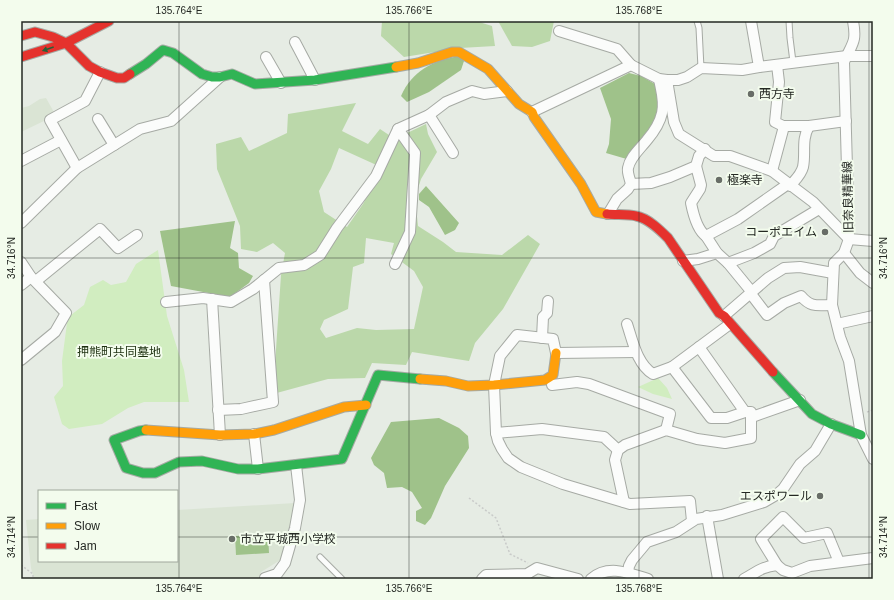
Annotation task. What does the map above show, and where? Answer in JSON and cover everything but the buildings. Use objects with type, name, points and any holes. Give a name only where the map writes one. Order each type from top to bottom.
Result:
[{"type":"street","points":[[21,57],[66,43],[109,21]]},
{"type":"street","points":[[751,21],[759,67]]},
{"type":"street","name":"旧奈良精華線","points":[[853,21],[855,38],[844,62],[849,239],[844,253],[834,263],[832,305],[840,337],[849,361],[860,435],[873,459]]},
{"type":"street","points":[[21,48],[69,31],[84,23]]},
{"type":"street","points":[[559,31],[617,49],[631,65],[663,79],[678,80],[687,77],[701,68],[742,70],[847,56],[873,56]]},
{"type":"street","points":[[21,36],[34,32],[53,37],[66,43],[89,66],[117,78],[124,78],[146,64],[163,50],[178,56],[202,74],[212,77],[232,74],[255,84],[315,80],[418,63],[452,52],[459,52],[488,69],[519,104],[532,112],[581,184],[596,212],[602,214],[637,216],[660,230],[668,238],[719,313],[812,414],[831,424],[860,435]]},
{"type":"street","points":[[295,42],[315,80]]},
{"type":"street","points":[[266,57],[280,83]]},
{"type":"street","points":[[532,112],[631,65]]},
{"type":"street","points":[[777,65],[779,82],[775,122],[783,126],[809,126],[846,121]]},
{"type":"street","points":[[77,168],[50,120],[84,101],[100,72]]},
{"type":"street","points":[[22,220],[77,168],[140,129],[171,121],[220,77]]},
{"type":"street","points":[[663,79],[674,122],[679,134],[714,156],[730,156],[772,171],[813,202],[849,239],[873,241]]},
{"type":"street","points":[[608,214],[617,199],[628,189],[631,184],[628,170],[630,164],[637,151],[648,139],[659,122],[662,113],[663,79]]},
{"type":"street","points":[[166,302],[203,298],[231,302],[253,289],[279,268],[304,265],[320,255],[337,228],[376,176],[398,129],[430,115],[446,102],[472,91],[484,94],[506,90]]},
{"type":"street","points":[[430,115],[453,153]]},
{"type":"street","points":[[98,119],[114,145]]},
{"type":"street","points":[[772,171],[783,134],[783,126]]},
{"type":"street","points":[[706,236],[738,219],[789,185],[798,177],[803,167],[804,139],[809,126]]},
{"type":"street","points":[[395,264],[410,232],[414,153],[398,129]]},
{"type":"street","points":[[21,161],[61,140]]},
{"type":"street","points":[[705,149],[699,156],[696,166],[701,184],[700,189],[691,203],[692,211],[702,234],[706,236],[717,253],[728,263],[751,291],[751,294],[767,315],[784,303],[801,296],[806,303],[810,305],[832,305]]},
{"type":"street","points":[[631,184],[651,183],[696,166]]},
{"type":"street","points":[[728,263],[754,253],[770,244],[774,236],[819,209]]},
{"type":"street","points":[[21,285],[34,279],[100,229],[118,248],[137,234]]},
{"type":"street","points":[[683,261],[698,259],[717,253]]},
{"type":"street","points":[[844,253],[860,272],[873,283]]},
{"type":"street","points":[[21,262],[34,279],[66,313],[55,332],[21,360]]},
{"type":"street","points":[[627,324],[636,352],[646,370],[653,374],[672,367],[699,348],[768,278],[784,268],[800,267],[834,273]]},
{"type":"street","points":[[218,410],[241,410],[273,402],[264,280]]},
{"type":"street","points":[[212,299],[220,435]]},
{"type":"street","points":[[542,338],[543,317],[546,314],[548,300]]},
{"type":"street","points":[[837,324],[873,316]]},
{"type":"street","points":[[366,405],[344,407],[274,430],[254,434],[220,435],[151,430],[139,432],[114,440],[126,468],[142,473],[155,473],[179,462],[202,461],[238,469],[258,469],[342,459],[366,405],[378,375],[446,382],[468,386],[494,385],[545,380],[553,375],[556,354],[553,339],[517,335],[500,356],[494,385],[496,433],[502,449],[508,458],[521,467],[563,484],[630,504],[690,501],[692,521]]},
{"type":"street","points":[[624,502],[615,460],[618,450],[624,445],[666,430],[696,439],[726,443],[751,438],[749,414],[699,348]]},
{"type":"street","points":[[556,354],[636,352]]},
{"type":"street","points":[[672,367],[711,418],[727,418],[749,414],[800,400]]},
{"type":"street","points":[[552,384],[577,382],[588,384],[670,414],[666,430]]},
{"type":"street","points":[[628,573],[632,560],[647,542],[676,532],[692,521],[707,516],[722,515],[764,502],[776,495],[783,489],[800,464],[814,450],[831,424]]},
{"type":"street","points":[[496,433],[542,429],[604,437],[618,450]]},
{"type":"street","points":[[254,434],[258,469]]},
{"type":"street","points":[[265,579],[277,574],[286,563],[300,500],[296,465]]},
{"type":"street","points":[[707,516],[718,579]]},
{"type":"street","points":[[840,562],[827,533],[804,538],[782,517],[761,539],[777,565],[783,570],[792,573],[810,566],[873,558]]},
{"type":"street","points":[[744,579],[760,569],[777,565]]},
{"type":"street","points":[[482,579],[486,576],[526,574],[537,568],[578,579]]},
{"type":"street","points":[[591,579],[598,573],[614,570],[648,579]]},
{"type":"lane","points":[[697,21],[699,28],[701,68]]},
{"type":"lane","points":[[789,21],[794,62]]},
{"type":"lane","points":[[320,557],[342,579]]},
{"type":"path","points":[[469,498],[496,518],[510,554],[537,568]]},
{"type":"path","points":[[21,503],[21,510]]},
{"type":"path","points":[[21,565],[33,574],[33,579]]},
{"type":"shaded area","points":[[382,21],[476,21],[492,26],[495,46],[460,48],[404,57],[381,36]]},
{"type":"shaded area","points":[[498,21],[554,21],[550,41],[532,47],[512,46]]},
{"type":"shaded area","points":[[459,56],[464,61],[461,70],[429,92],[407,102],[401,96],[411,80],[424,68],[440,61]]},
{"type":"shaded area","points":[[629,73],[641,76],[655,84],[662,105],[659,123],[630,160],[606,153],[609,144],[611,119],[600,88]]},
{"type":"shaded area","points":[[46,98],[55,114],[21,132],[21,108],[29,106],[40,99]]},
{"type":"shaded area","points":[[356,103],[342,131],[368,144],[380,129],[398,141],[403,135],[426,124],[428,134],[437,152],[421,179],[415,198],[418,226],[456,252],[502,255],[528,235],[540,244],[503,309],[475,343],[469,361],[412,352],[406,365],[372,363],[365,378],[328,379],[273,394],[281,275],[285,253],[273,243],[257,252],[241,249],[240,226],[217,169],[216,144],[241,137],[249,151],[287,133],[288,114]],"holes":[[[339,148],[383,168],[363,204],[347,227],[324,212],[319,191],[331,169]],[[366,238],[394,243],[391,254],[414,271],[423,287],[414,329],[376,330],[357,328],[326,338],[320,329],[324,320],[348,309],[353,267],[364,263]]]},
{"type":"shaded area","points":[[426,186],[459,223],[455,230],[445,235],[429,207],[419,200],[419,194]]},
{"type":"shaded area","points":[[235,221],[230,248],[238,253],[239,268],[253,276],[249,283],[230,297],[171,286],[160,231]]},
{"type":"shaded area","points":[[439,418],[459,428],[468,436],[469,448],[445,486],[431,518],[425,525],[416,521],[416,511],[422,508],[412,492],[402,487],[387,488],[384,473],[374,465],[371,458],[391,422]]},
{"type":"shaded area","name":"市立平城西小学校","points":[[295,503],[282,559],[261,572],[258,579],[34,579],[31,568],[26,520],[38,519],[38,562],[178,562],[178,510]]},
{"type":"shaded area","points":[[268,534],[269,553],[236,555],[235,536]]},
{"type":"green space","name":"押熊町共同墓地","points":[[158,250],[167,316],[184,370],[189,402],[144,402],[128,408],[102,424],[69,429],[62,424],[54,397],[63,386],[62,361],[67,323],[71,315],[84,305],[90,287],[103,280],[111,285],[126,282],[136,264]]},
{"type":"green space","points":[[658,378],[667,388],[672,399],[653,394],[638,387]]},
{"type":"traffic: fast","points":[[130,74],[146,64],[163,50],[173,53],[202,74],[212,77],[232,74],[255,84],[315,80],[396,67]]},
{"type":"traffic: fast","points":[[773,372],[812,414],[831,424],[861,435]]},
{"type":"traffic: fast","points":[[146,430],[114,440],[126,468],[143,473],[155,473],[179,462],[202,461],[238,469],[258,469],[342,459],[378,375],[420,379]]},
{"type":"traffic: slow","points":[[396,67],[418,63],[452,52],[459,52],[488,69],[519,104],[532,112],[581,184],[596,212],[607,214]]},
{"type":"traffic: slow","points":[[420,379],[446,381],[468,386],[545,380],[553,375],[556,353]]},
{"type":"traffic: slow","points":[[146,430],[220,435],[254,434],[274,430],[344,407],[366,405]]},
{"type":"traffic: jam","points":[[21,57],[66,43],[109,21]]},
{"type":"traffic: jam","points":[[21,36],[35,32],[53,37],[66,43],[89,66],[100,72],[117,78],[124,78],[130,74]]},
{"type":"traffic: jam","points":[[607,214],[640,217],[661,231],[668,238],[719,313],[724,316],[773,372]]},
{"type":"place","name":"西方寺","points":[[751,94]]},
{"type":"place","name":"極楽寺","points":[[719,180]]},
{"type":"place","name":"コーポエイム","points":[[825,232]]},
{"type":"place","name":"エスポワール","points":[[820,496]]},
{"type":"place","name":"市立平城西小学校","points":[[232,539]]}]
